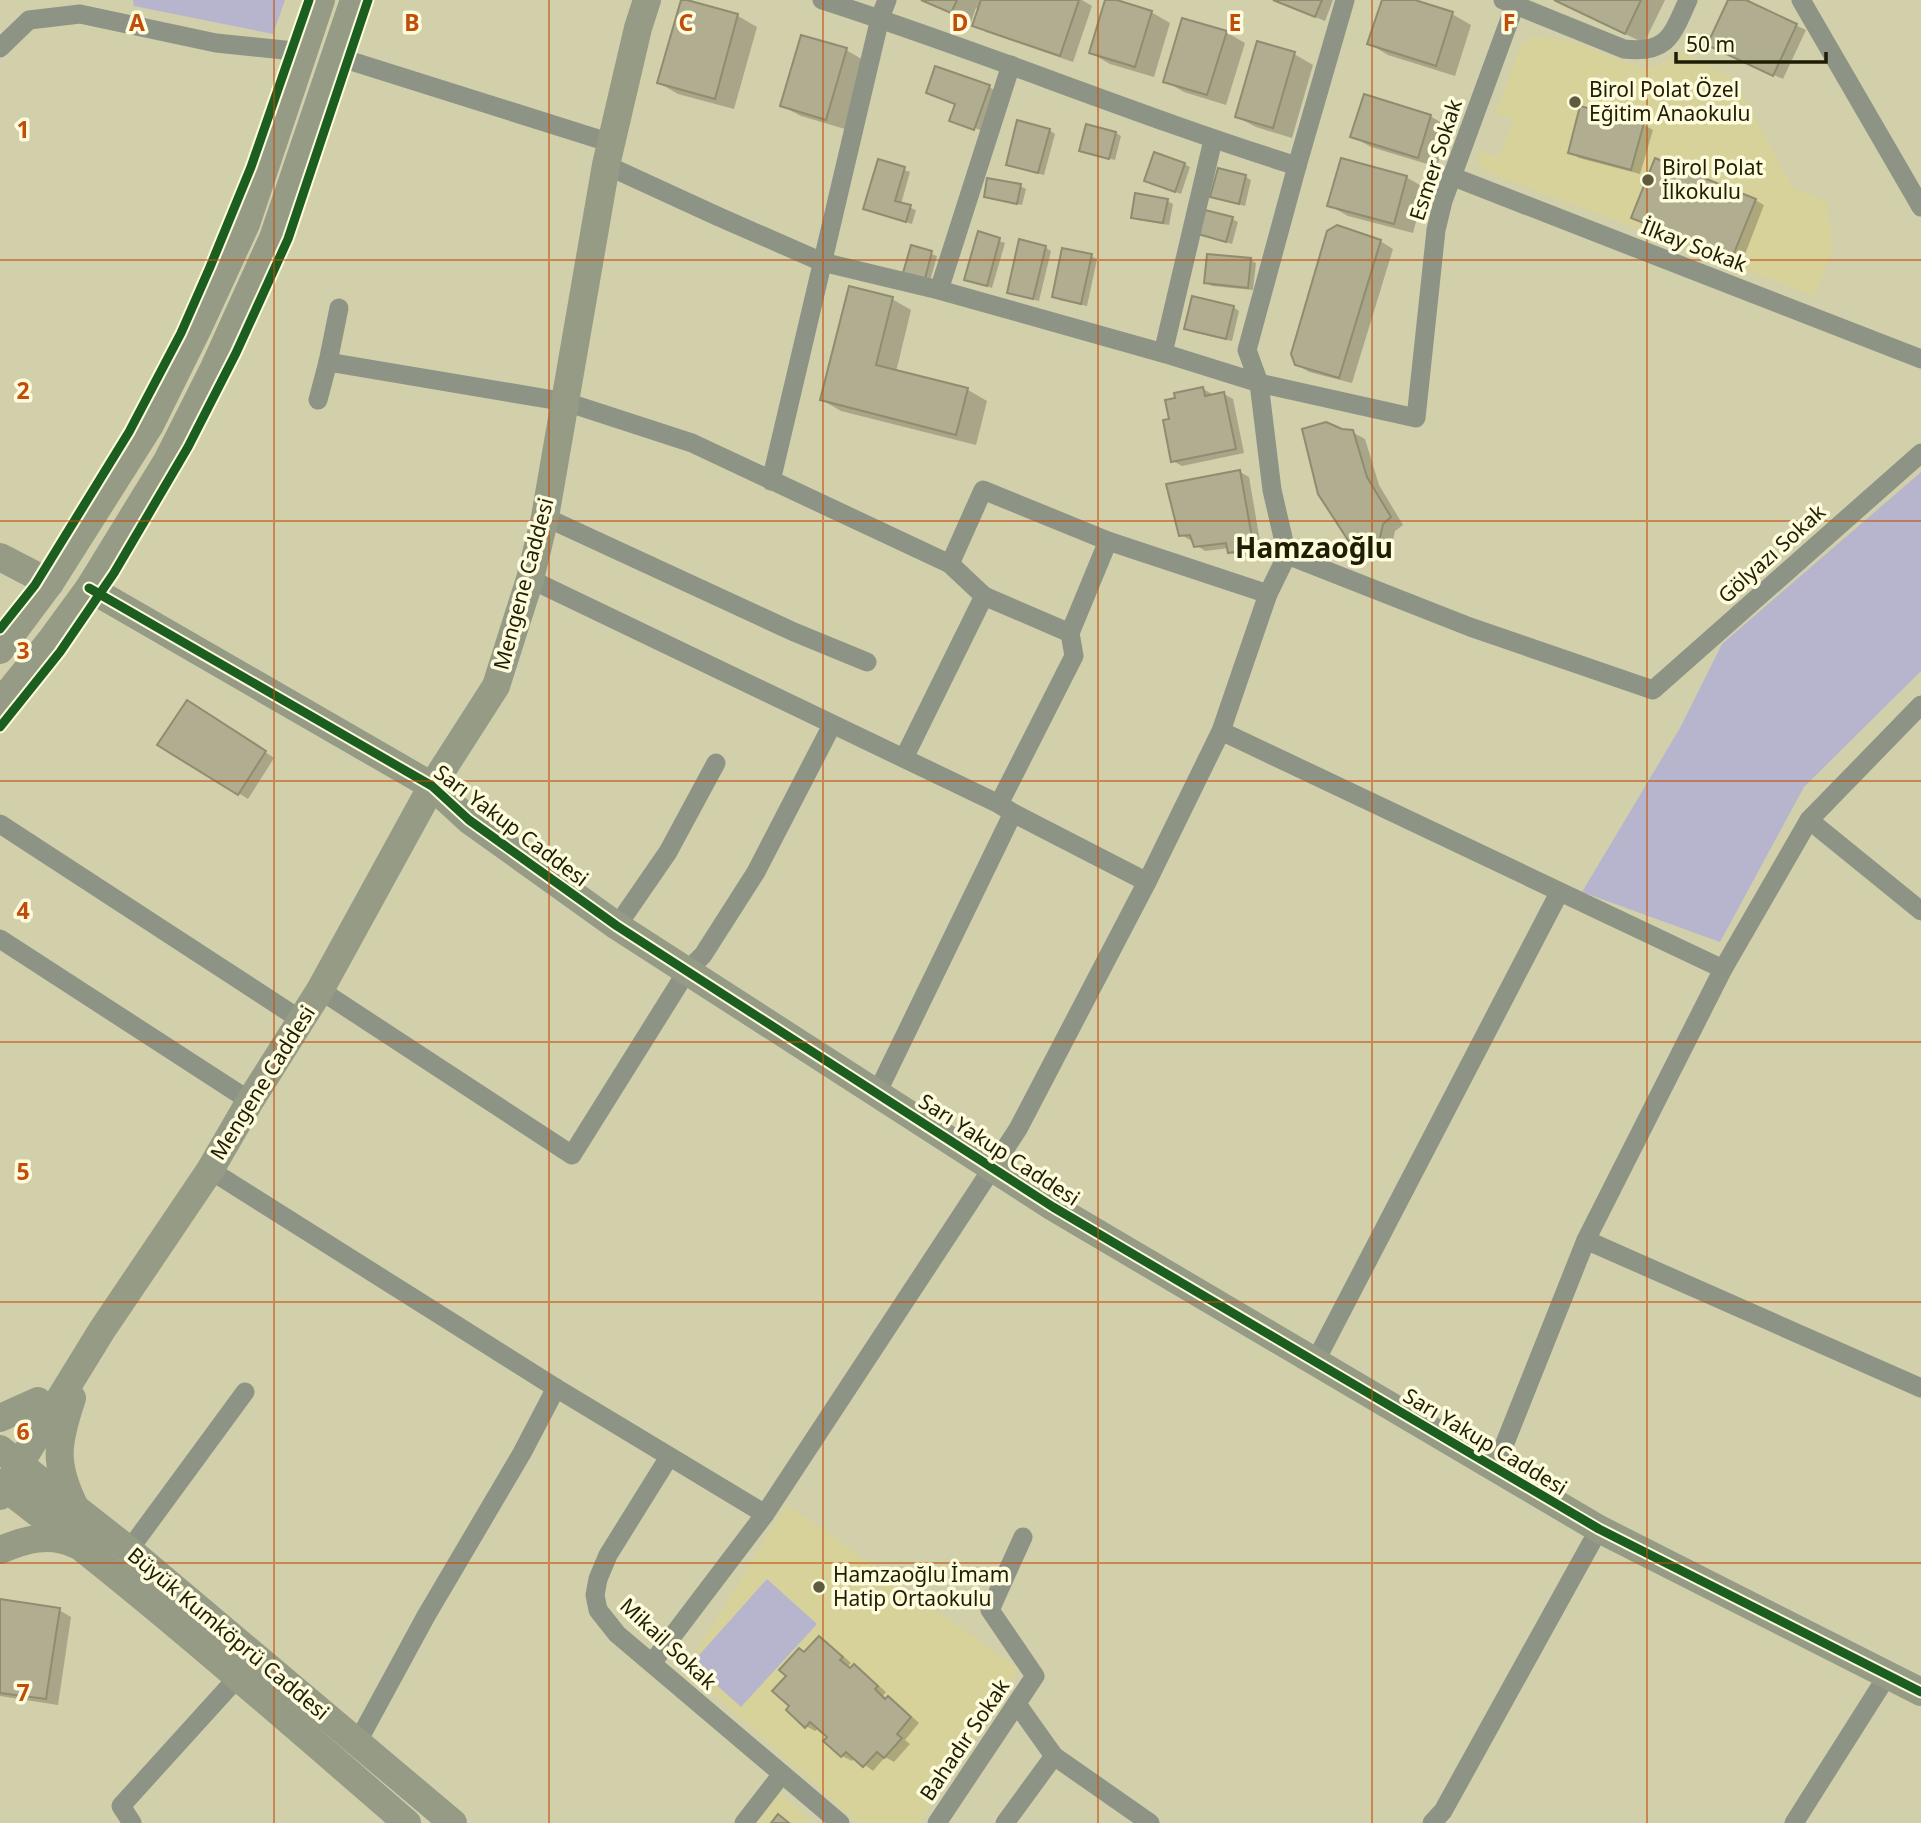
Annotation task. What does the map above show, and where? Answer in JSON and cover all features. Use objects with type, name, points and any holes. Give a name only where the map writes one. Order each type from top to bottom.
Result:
[{"type":"street","points":[[0,650],[50,583],[150,425],[199,326],[246,224],[321,0]]},
{"type":"street","points":[[0,703],[89,588],[167,461],[214,368],[273,239],[354,0]]},
{"type":"street","name":"Mengene Caddesi","points":[[87,1356],[210,1170],[302,1020],[432,786],[496,686],[530,579],[545,517],[609,154],[638,27],[647,0]]},
{"type":"street","points":[[822,0],[883,9],[1011,65],[1213,140],[1297,166]]},
{"type":"street","points":[[652,1664],[765,1514],[1018,1129],[1147,882],[1221,730],[1268,594],[1287,555],[1272,490],[1259,383],[1247,350],[1345,0]]},
{"type":"street","points":[[1509,3],[1624,50],[1642,51],[1659,46],[1672,34],[1688,0]]},
{"type":"street","points":[[1801,0],[1921,206]]},
{"type":"street","name":"Esmer Sokak","points":[[1259,383],[1416,418],[1436,230],[1451,176],[1509,3]]},
{"type":"street","points":[[0,48],[29,20],[79,7],[216,43],[304,52]]},
{"type":"street","points":[[771,481],[883,9]]},
{"type":"street","points":[[335,57],[609,154],[717,216],[822,262],[939,290],[1259,383]]},
{"type":"street","points":[[939,290],[1011,65]]},
{"type":"street","points":[[1163,353],[1213,140]]},
{"type":"street","name":"İlkay Sokak","points":[[1451,176],[1921,359]]},
{"type":"street","points":[[318,400],[339,308]]},
{"type":"street","points":[[328,362],[566,402],[692,443],[950,564],[984,596],[1070,633]]},
{"type":"street","name":"Gölyazı Sokak","points":[[1287,555],[1469,627],[1653,690],[1921,453]]},
{"type":"street","points":[[950,564],[983,490],[1108,541],[1268,594]]},
{"type":"street","points":[[545,517],[794,632],[867,662]]},
{"type":"street","points":[[877,1093],[1074,656],[1070,633],[1108,541]]},
{"type":"street","points":[[0,557],[50,583]]},
{"type":"street","points":[[530,579],[904,758],[1147,882]]},
{"type":"street","name":"Sarı Yakup Caddesi","points":[[89,588],[432,786],[469,820],[617,926],[1053,1207],[1598,1529],[1921,1692]]},
{"type":"street","points":[[904,758],[984,596]]},
{"type":"street","points":[[1495,1468],[1586,1240],[1723,970],[1809,820],[1921,705]]},
{"type":"street","points":[[320,990],[572,1155],[687,971],[703,955],[756,872],[832,725]]},
{"type":"street","points":[[1221,730],[1723,970]]},
{"type":"street","points":[[617,926],[668,852],[716,763]]},
{"type":"street","points":[[1809,820],[1921,911]]},
{"type":"street","points":[[0,824],[302,1020]]},
{"type":"street","points":[[1315,1362],[1559,893]]},
{"type":"street","points":[[0,939],[250,1101]]},
{"type":"street","points":[[210,1170],[556,1388],[765,1514]]},
{"type":"street","points":[[1586,1240],[1921,1388]]},
{"type":"street","points":[[0,1418],[38,1401],[87,1356]]},
{"type":"street","points":[[4,1470],[87,1356]]},
{"type":"street","points":[[76,1509],[59,1465],[62,1429],[87,1356]]},
{"type":"street","points":[[357,1743],[426,1616],[522,1453],[556,1388]]},
{"type":"street","points":[[129,1550],[245,1392]]},
{"type":"street","points":[[4,1470],[38,1401]]},
{"type":"street","name":"Mikail Sokak","points":[[669,1457],[608,1555],[595,1595],[598,1610],[617,1634],[840,1823]]},
{"type":"street","name":"Büyük Kumköprü Caddesi","points":[[4,1470],[76,1509],[129,1550],[453,1823]]},
{"type":"street","name":"Büyük Kumköprü Caddesi","points":[[4,1470],[86,1551],[238,1677],[407,1823]]},
{"type":"street","points":[[1432,1823],[1443,1811],[1598,1529]]},
{"type":"street","name":"Bahadır Sokak","points":[[937,1823],[1035,1676],[990,1610],[1023,1537]]},
{"type":"street","points":[[0,1550],[23,1540],[61,1538],[86,1551]]},
{"type":"street","points":[[1794,1823],[1887,1676]]},
{"type":"street","points":[[132,1823],[121,1806],[238,1677]]},
{"type":"street","points":[[1017,1704],[1054,1756],[1150,1823]]},
{"type":"street","points":[[1005,1823],[1054,1756]]},
{"type":"street","points":[[744,1823],[782,1774]]},
{"type":"shaded area","points":[[133,0],[285,0],[273,34],[134,6]]},
{"type":"shaded area","name":"Birol Polat İlkokulu","points":[[1530,37],[1572,41],[1646,70],[1669,60],[1680,50],[1734,79],[1793,188],[1826,201],[1833,247],[1815,296],[1484,171],[1478,163],[1480,151],[1498,158],[1513,120],[1496,113],[1520,46]]},
{"type":"shaded area","points":[[1921,472],[1921,671],[1804,787],[1720,942],[1582,892],[1680,728],[1722,644]]},
{"type":"shaded area","name":"Hamzaoğlu İmam Hatip Ortaokulu","points":[[787,1504],[1019,1669],[919,1823],[858,1823],[686,1669]]},
{"type":"shaded area","points":[[767,1579],[817,1624],[741,1707],[692,1663]]},
{"type":"shaded area","points":[[779,1793],[813,1823],[757,1823]]},
{"type":"building","points":[[681,0],[738,14],[715,99],[657,83]]},
{"type":"building","points":[[921,0],[957,0],[951,13]]},
{"type":"building","points":[[981,0],[1079,0],[1060,56],[972,26]]},
{"type":"building","points":[[1105,0],[1117,0],[1152,11],[1135,67],[1089,53]]},
{"type":"building","points":[[1273,0],[1322,0],[1315,17]]},
{"type":"building","points":[[1382,0],[1415,0],[1453,12],[1436,66],[1367,44]]},
{"type":"building","points":[[1554,0],[1641,0],[1625,34]]},
{"type":"building","points":[[1728,0],[1746,0],[1797,24],[1773,76],[1707,45]]},
{"type":"building","points":[[1182,18],[1227,31],[1207,95],[1163,82]]},
{"type":"building","points":[[801,35],[847,48],[826,120],[780,106]]},
{"type":"building","points":[[1257,41],[1295,52],[1273,128],[1235,117]]},
{"type":"building","points":[[935,66],[990,85],[974,130],[949,121],[955,104],[926,93]]},
{"type":"building","points":[[1364,94],[1431,115],[1418,158],[1350,137]]},
{"type":"building","points":[[1580,106],[1644,123],[1631,170],[1568,153]]},
{"type":"building","points":[[1017,120],[1050,129],[1038,173],[1006,165]]},
{"type":"building","points":[[1086,124],[1116,132],[1109,159],[1079,151]]},
{"type":"building","points":[[1154,152],[1185,163],[1175,192],[1144,181]]},
{"type":"building","points":[[1341,158],[1407,176],[1394,224],[1327,206]]},
{"type":"building","points":[[1655,158],[1756,199],[1732,258],[1631,218]]},
{"type":"building","points":[[878,159],[905,167],[895,201],[911,205],[906,222],[863,209]]},
{"type":"building","points":[[1218,168],[1246,175],[1239,204],[1210,197]]},
{"type":"building","points":[[987,178],[1021,184],[1017,204],[984,197]]},
{"type":"building","points":[[1135,193],[1168,199],[1163,223],[1131,218]]},
{"type":"building","points":[[1205,210],[1233,217],[1226,242],[1198,234]]},
{"type":"building","points":[[1337,225],[1381,240],[1339,378],[1295,365],[1291,354],[1327,231]]},
{"type":"building","points":[[978,231],[1000,238],[987,286],[964,280]]},
{"type":"building","points":[[1019,239],[1046,246],[1033,299],[1007,293]]},
{"type":"building","points":[[911,245],[932,251],[925,279],[903,273]]},
{"type":"building","points":[[1062,248],[1092,254],[1081,304],[1052,297]]},
{"type":"building","points":[[1207,254],[1251,258],[1248,288],[1204,283]]},
{"type":"building","points":[[849,286],[893,297],[876,365],[968,388],[956,435],[820,400]]},
{"type":"building","points":[[1192,296],[1234,306],[1226,339],[1184,329]]},
{"type":"building","points":[[1203,387],[1205,396],[1224,392],[1236,449],[1171,462],[1163,420],[1169,419],[1165,400],[1175,398],[1174,393]]},
{"type":"building","points":[[1326,422],[1342,429],[1353,430],[1367,477],[1391,517],[1383,524],[1380,538],[1357,554],[1318,494],[1302,429]]},
{"type":"building","points":[[1240,470],[1254,549],[1228,553],[1226,543],[1194,547],[1190,535],[1179,536],[1166,484]]},
{"type":"building","points":[[187,700],[266,751],[238,795],[157,745]]},
{"type":"building","points":[[0,1599],[60,1608],[46,1699],[0,1693]]},
{"type":"building","points":[[819,1636],[843,1657],[840,1660],[850,1668],[854,1664],[878,1686],[875,1689],[885,1699],[888,1696],[911,1717],[897,1734],[902,1738],[884,1758],[877,1752],[863,1767],[846,1752],[841,1757],[823,1741],[827,1737],[810,1722],[805,1728],[786,1710],[789,1706],[772,1691],[786,1676],[779,1670],[799,1648],[804,1652]]},
{"type":"building","points":[[778,1814],[789,1823],[771,1823]]},
{"type":"cycle path","points":[[0,629],[35,585],[129,432],[181,333],[251,167],[309,0]]},
{"type":"cycle path","points":[[0,727],[60,652],[114,573],[188,447],[236,353],[288,239],[368,0]]},
{"type":"cycle path","points":[[89,588],[432,786],[469,820],[617,926],[1053,1207],[1599,1529],[1921,1692]]},
{"type":"place","name":"Birol Polat Özel Eğitim Anaokulu","points":[[1575,102]]},
{"type":"place","name":"Birol Polat İlkokulu","points":[[1648,180]]},
{"type":"place","name":"Hamzaoğlu İmam Hatip Ortaokulu","points":[[819,1587]]},
{"type":"district","name":"Hamzaoğlu","points":[[1314,548]]}]
